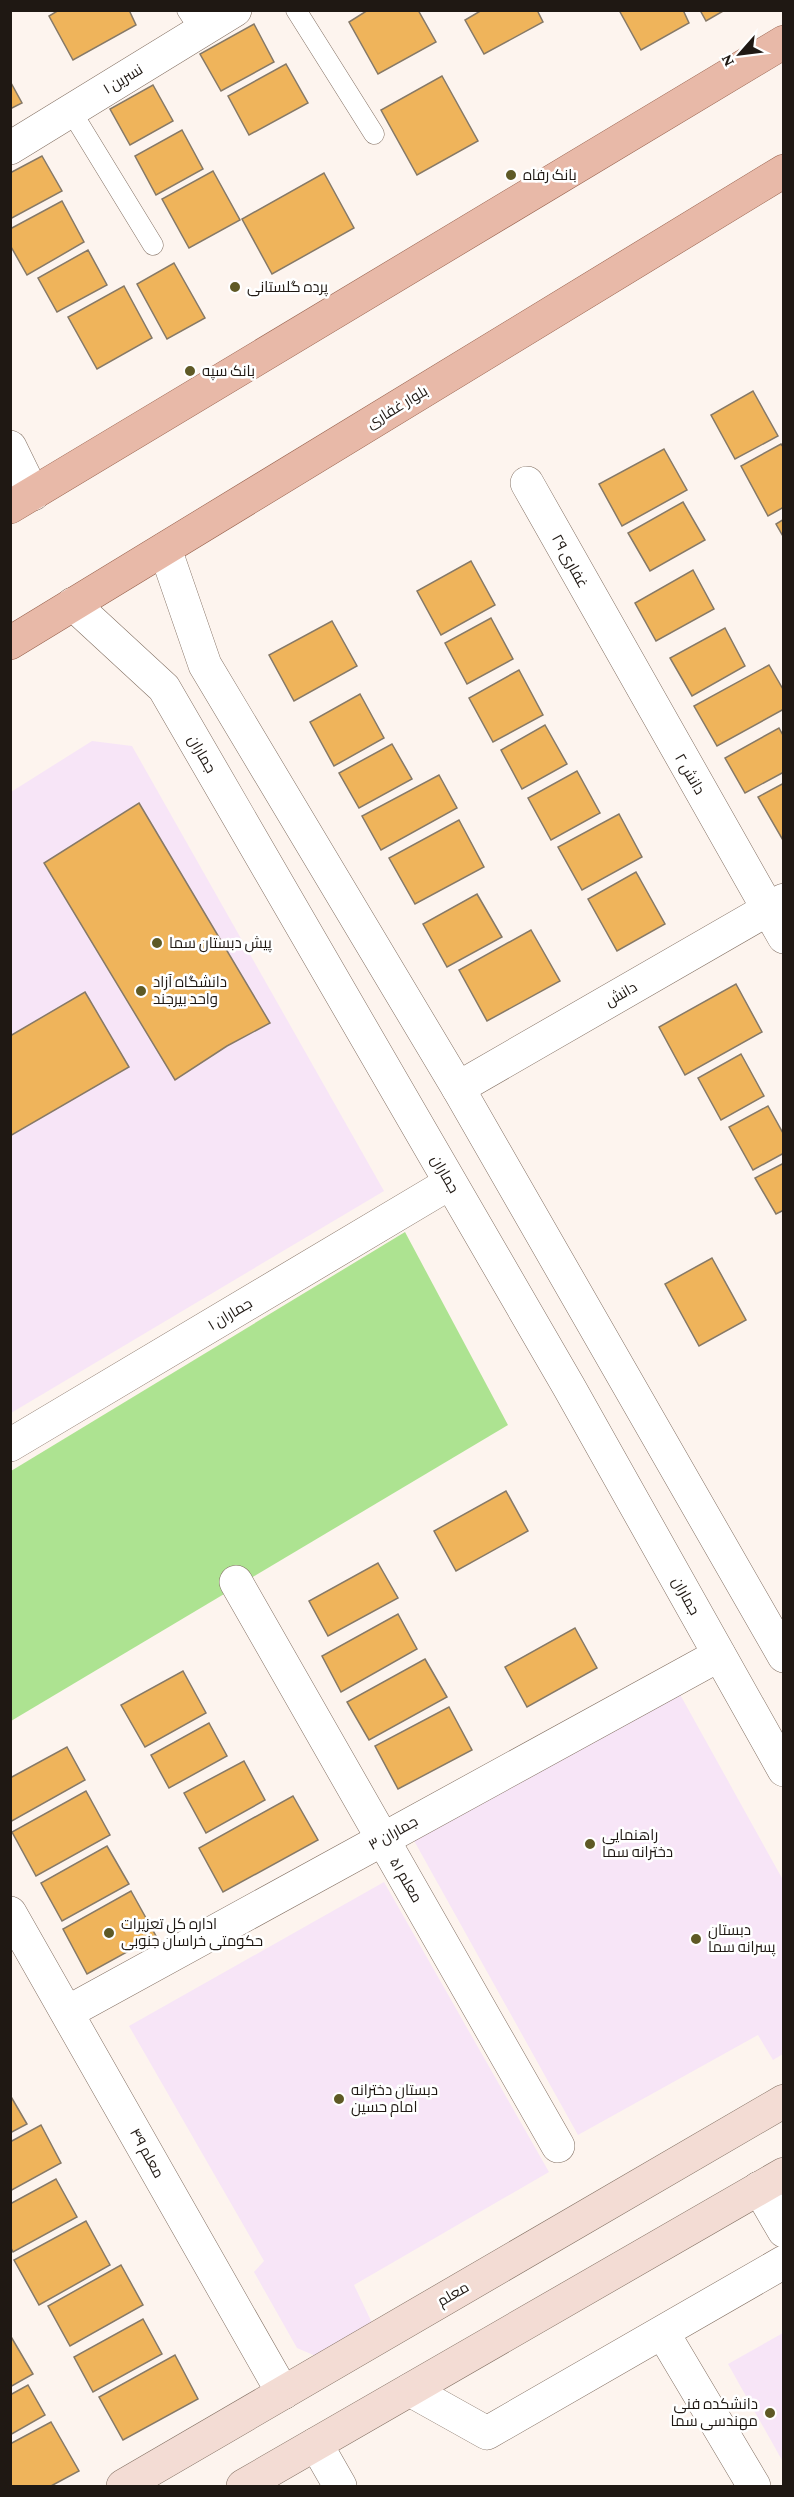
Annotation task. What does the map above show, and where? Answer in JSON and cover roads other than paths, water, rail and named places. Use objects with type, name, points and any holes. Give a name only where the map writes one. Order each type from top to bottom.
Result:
[{"type":"main road","points":[[22,500],[783,42]]},
{"type":"main road","name":"بلوار غفاری","points":[[10,642],[780,181]]},
{"type":"main road","name":"معلم","points":[[123,2487],[783,2100]]},
{"type":"main road","points":[[243,2487],[771,2181]]},
{"type":"street","name":"نسرین ۱","points":[[10,147],[71,111],[194,21],[235,10]]},
{"type":"street","points":[[10,447],[22,500]]},
{"type":"street","name":"غفاری ۲۹","points":[[526,483],[613,638]]},
{"type":"street","points":[[165,549],[206,664],[458,1089],[783,1656]]},
{"type":"street","name":"جماران","points":[[73,604],[164,688],[569,1387],[783,1770]]},
{"type":"street","name":"دانش ۲","points":[[613,638],[775,905],[783,937]]},
{"type":"street","points":[[208,765],[250,740]]},
{"type":"street","name":"دانش","points":[[458,1089],[775,905]]},
{"type":"street","name":"جماران ۱","points":[[10,1445],[450,1183]]},
{"type":"street","name":"معلم ۵۱","points":[[236,1582],[558,2146]]},
{"type":"street","name":"جماران ۳","points":[[68,2012],[719,1655]]},
{"type":"street","name":"معلم ۴۹","points":[[10,1913],[283,2393]]},
{"type":"street","points":[[771,2181],[783,2231]]},
{"type":"street","points":[[410,2390],[487,2433],[783,2262]]},
{"type":"street","points":[[663,2333],[754,2487]]},
{"type":"street","points":[[316,2444],[340,2487]]},
{"type":"lane","points":[[296,10],[374,134]]},
{"type":"lane","points":[[71,111],[153,245]]},
{"type":"place","name":"بانک رفاه","points":[[511,175]]},
{"type":"place","name":"پرده گلستانی","points":[[235,287]]},
{"type":"place","name":"بانک سپه","points":[[190,371]]},
{"type":"place","name":"پیش دبستان سما","points":[[157,943]]},
{"type":"place","name":"دانشگاه آزاد واحد بیرجند","points":[[141,991]]},
{"type":"place","name":"راهنمایی دخترانه سما","points":[[590,1844]]},
{"type":"place","name":"اداره کل تعزیرات حکومتی خراسان جنوبی","points":[[109,1933]]},
{"type":"place","name":"دبستان پسرانه سما","points":[[696,1939]]},
{"type":"place","name":"دبستان دخترانه امام حسین","points":[[339,2099]]},
{"type":"place","name":"دانشکده فنی مهندسی سما","points":[[770,2413]]}]
